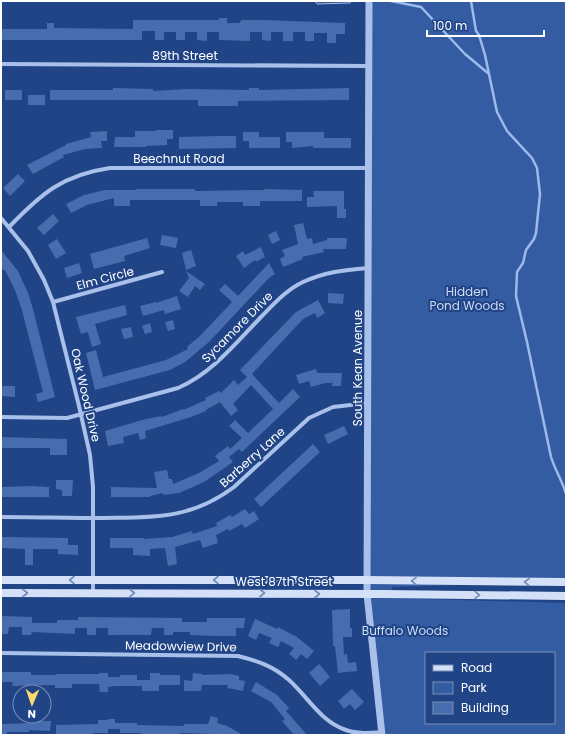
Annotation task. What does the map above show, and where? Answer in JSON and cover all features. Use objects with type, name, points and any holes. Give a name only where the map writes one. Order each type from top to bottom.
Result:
[{"type":"main road","name":"West 87th Street","points":[[1,580],[367,580],[566,582]]},
{"type":"main road","name":"West 87th Street","points":[[1,593],[566,596]]},
{"type":"street","name":"South Kean Avenue","points":[[369,1],[367,594],[382,734]]},
{"type":"street","name":"89th Street","points":[[1,64],[369,66]]},
{"type":"street","name":"Beechnut Road","points":[[9,227],[36,200],[54,187],[67,179],[96,170],[110,168],[368,168]]},
{"type":"street","name":"Oak Wood Drive","points":[[1,218],[36,263],[53,302],[81,415],[91,467],[94,518],[93,593]]},
{"type":"street","name":"Sycamore Drive","points":[[1,417],[67,418],[166,393],[190,383],[214,366],[278,300],[302,283],[333,271],[368,268]]},
{"type":"street","name":"Elm Circle","points":[[53,302],[162,272]]},
{"type":"street","name":"Barberry Lane","points":[[1,517],[163,517],[190,511],[224,496],[243,481],[309,418],[333,407],[368,403]]},
{"type":"street","name":"Meadowview Drive","points":[[1,653],[238,656],[267,664],[277,671],[290,681],[325,719],[337,727],[358,733],[382,734]]},
{"type":"green space","name":"Hidden Pond Woods","points":[[370,1],[566,1],[566,582],[392,587],[392,598],[566,603],[566,735],[382,735],[370,587]]},
{"type":"shaded area","points":[[315,1],[352,1],[350,3],[317,4]]},
{"type":"building","points":[[219,18],[227,18],[227,23],[240,23],[241,20],[264,20],[345,23],[345,34],[336,34],[336,43],[327,43],[327,33],[314,33],[314,41],[305,41],[305,32],[293,32],[293,41],[283,41],[283,32],[271,32],[271,41],[262,40],[262,32],[250,32],[250,41],[219,40],[219,32],[207,32],[207,41],[197,40],[197,32],[185,32],[185,40],[176,40],[176,32],[164,32],[164,40],[155,40],[155,31],[142,31],[142,40],[1,40],[1,29],[47,29],[47,23],[54,23],[54,28],[133,29],[133,20],[219,20]]},
{"type":"building","points":[[113,88],[153,89],[153,91],[186,89],[249,90],[249,88],[259,88],[259,90],[349,88],[349,100],[238,101],[238,106],[198,106],[198,100],[50,100],[50,90],[113,90]]},
{"type":"building","points":[[5,90],[22,90],[22,100],[5,100]]},
{"type":"building","points":[[28,95],[45,95],[45,105],[28,105]]},
{"type":"building","points":[[173,130],[173,139],[167,139],[167,145],[146,147],[114,147],[115,137],[135,137],[135,131]]},
{"type":"building","points":[[107,131],[107,141],[101,141],[102,148],[85,149],[63,155],[64,157],[33,174],[27,165],[66,144],[91,137],[90,132]]},
{"type":"building","points":[[243,132],[259,132],[259,137],[280,137],[280,148],[249,148],[249,141],[243,141]]},
{"type":"building","points":[[286,132],[324,132],[324,138],[351,138],[351,148],[313,148],[313,146],[292,148],[292,142],[286,142]]},
{"type":"building","points":[[236,136],[236,148],[179,149],[179,137]]},
{"type":"building","points":[[18,174],[25,181],[10,196],[3,188]]},
{"type":"building","points":[[195,189],[195,191],[264,189],[302,190],[302,201],[260,201],[260,206],[243,206],[243,202],[217,202],[217,206],[200,206],[200,200],[130,200],[130,206],[114,206],[114,198],[87,205],[71,213],[66,204],[84,195],[105,190]]},
{"type":"building","points":[[313,191],[344,191],[344,209],[346,209],[346,218],[337,218],[337,206],[307,207],[307,197],[314,197]]},
{"type":"building","points":[[53,214],[59,221],[44,235],[37,228]]},
{"type":"building","points":[[303,223],[307,239],[312,238],[313,244],[327,240],[327,238],[347,238],[346,249],[323,249],[324,252],[302,257],[303,259],[283,267],[280,259],[285,256],[282,250],[298,244],[294,225]]},
{"type":"building","points":[[276,231],[280,240],[272,244],[268,235]]},
{"type":"building","points":[[162,235],[178,238],[176,248],[160,245]]},
{"type":"building","points":[[147,238],[150,248],[124,256],[125,261],[94,269],[90,254]]},
{"type":"building","points":[[57,239],[66,253],[56,259],[48,245]]},
{"type":"building","points":[[261,247],[265,257],[256,262],[255,260],[244,268],[236,256],[243,251],[245,255]]},
{"type":"building","points":[[1,250],[18,271],[28,293],[55,397],[38,402],[36,394],[43,392],[22,310],[15,290],[5,270],[4,271],[1,267]]},
{"type":"building","points":[[191,250],[196,266],[186,270],[182,253]]},
{"type":"building","points":[[79,263],[82,273],[67,278],[64,268]]},
{"type":"building","points":[[269,263],[275,274],[269,278],[209,342],[185,362],[170,370],[95,390],[86,353],[96,350],[103,377],[166,360],[188,349],[187,347],[200,336],[232,302],[219,290],[225,284],[238,296]]},
{"type":"building","points":[[186,271],[205,284],[200,290],[195,286],[188,297],[179,291],[189,278]]},
{"type":"building","points":[[328,293],[344,294],[343,304],[328,303]]},
{"type":"building","points":[[177,296],[181,309],[165,314],[164,310],[143,316],[140,306],[156,303]]},
{"type":"building","points":[[318,300],[325,313],[317,318],[315,313],[303,319],[252,374],[279,403],[293,389],[300,397],[242,452],[239,449],[229,457],[233,462],[204,482],[179,493],[163,495],[163,493],[150,497],[111,497],[111,487],[157,488],[154,472],[167,470],[169,479],[172,479],[173,484],[199,473],[219,461],[215,456],[228,446],[230,449],[242,438],[229,426],[235,420],[248,433],[273,409],[251,385],[233,404],[238,410],[231,416],[220,402],[206,411],[191,417],[145,431],[146,438],[140,440],[138,433],[123,437],[124,443],[108,446],[105,431],[142,420],[162,417],[183,410],[206,400],[205,398],[219,391],[221,393],[234,380],[238,385],[247,377],[240,370],[296,312]]},
{"type":"building","points":[[125,305],[127,315],[95,324],[101,344],[92,347],[88,332],[81,334],[76,317]]},
{"type":"building","points":[[173,320],[175,329],[168,331],[165,322]]},
{"type":"building","points":[[150,323],[152,332],[145,334],[142,326]]},
{"type":"building","points":[[131,327],[133,337],[124,339],[121,329]]},
{"type":"building","points":[[316,369],[317,373],[342,373],[341,386],[332,386],[333,383],[325,383],[311,387],[309,381],[299,384],[296,375]]},
{"type":"building","points":[[1,386],[15,386],[15,397],[1,396]]},
{"type":"building","points":[[344,426],[348,434],[328,444],[324,435]]},
{"type":"building","points":[[1,437],[67,439],[67,455],[50,455],[50,448],[1,448]]},
{"type":"building","points":[[313,444],[320,452],[261,507],[254,499]]},
{"type":"building","points":[[56,480],[73,480],[72,496],[62,496],[62,490],[56,489]]},
{"type":"building","points":[[1,487],[49,487],[49,497],[1,497]]},
{"type":"building","points":[[245,509],[249,514],[254,511],[259,519],[245,528],[242,524],[229,531],[228,529],[216,535],[218,543],[203,548],[200,540],[175,547],[177,564],[168,566],[165,548],[150,549],[150,556],[133,555],[133,548],[110,548],[110,538],[144,539],[172,537],[192,531],[193,534],[217,526],[216,523],[230,515],[232,517]]},
{"type":"building","points":[[1,537],[68,538],[68,545],[78,545],[78,555],[58,554],[58,549],[33,549],[33,565],[25,565],[25,549],[1,548]]},
{"type":"building","points":[[350,609],[350,628],[352,628],[352,637],[343,637],[344,655],[347,654],[348,663],[356,662],[357,671],[338,673],[335,646],[333,646],[332,610]]},
{"type":"building","points":[[1,616],[32,617],[32,623],[57,623],[57,620],[78,620],[78,617],[182,618],[182,622],[207,622],[207,618],[245,618],[244,628],[236,628],[236,636],[190,635],[190,632],[173,632],[173,635],[164,635],[164,628],[152,628],[151,635],[108,635],[108,628],[96,628],[96,635],[87,635],[87,628],[75,628],[75,634],[32,632],[31,635],[22,635],[22,627],[9,627],[8,634],[1,634]]},
{"type":"building","points":[[255,619],[277,629],[278,627],[297,637],[314,651],[307,659],[301,654],[296,660],[289,654],[294,648],[281,641],[278,647],[269,643],[272,638],[259,633],[256,640],[248,636]]},
{"type":"building","points":[[319,664],[330,677],[320,686],[309,673]]},
{"type":"building","points":[[1,672],[31,672],[31,675],[108,673],[108,677],[137,675],[137,680],[150,680],[150,673],[160,673],[160,675],[180,675],[180,685],[159,685],[159,691],[142,691],[142,686],[115,686],[108,687],[108,692],[100,692],[99,684],[72,684],[72,688],[55,688],[55,685],[52,684],[12,684],[13,682],[1,682]]},
{"type":"building","points":[[193,673],[202,675],[230,674],[239,676],[239,680],[245,681],[243,691],[227,688],[228,685],[202,685],[201,691],[184,691],[184,680],[192,681]]},
{"type":"building","points":[[256,682],[277,695],[289,708],[286,711],[307,735],[294,735],[282,721],[285,719],[271,702],[251,691]]},
{"type":"building","points":[[352,689],[364,702],[355,710],[350,704],[344,709],[338,701]]},
{"type":"building","points":[[211,716],[218,718],[217,723],[227,726],[243,735],[180,733],[180,735],[141,735],[141,733],[120,733],[120,729],[108,729],[108,733],[93,733],[93,735],[56,734],[56,725],[98,724],[98,720],[115,719],[115,723],[137,723],[137,725],[184,726],[184,724],[208,724]]},
{"type":"building","points":[[1,724],[51,724],[50,731],[29,730],[29,732],[7,732],[7,734],[1,734]]},
{"type":"waterway","points":[[391,1],[421,7],[465,54],[489,74]]},
{"type":"waterway","points":[[471,1],[476,31],[479,35],[485,55],[497,112],[507,131],[532,158],[537,168],[540,194],[536,233],[534,239],[526,250],[523,263],[517,272],[516,296],[551,457],[566,494]]},
{"type":"park label","name":"Buffalo Woods","points":[[405,630]]}]
